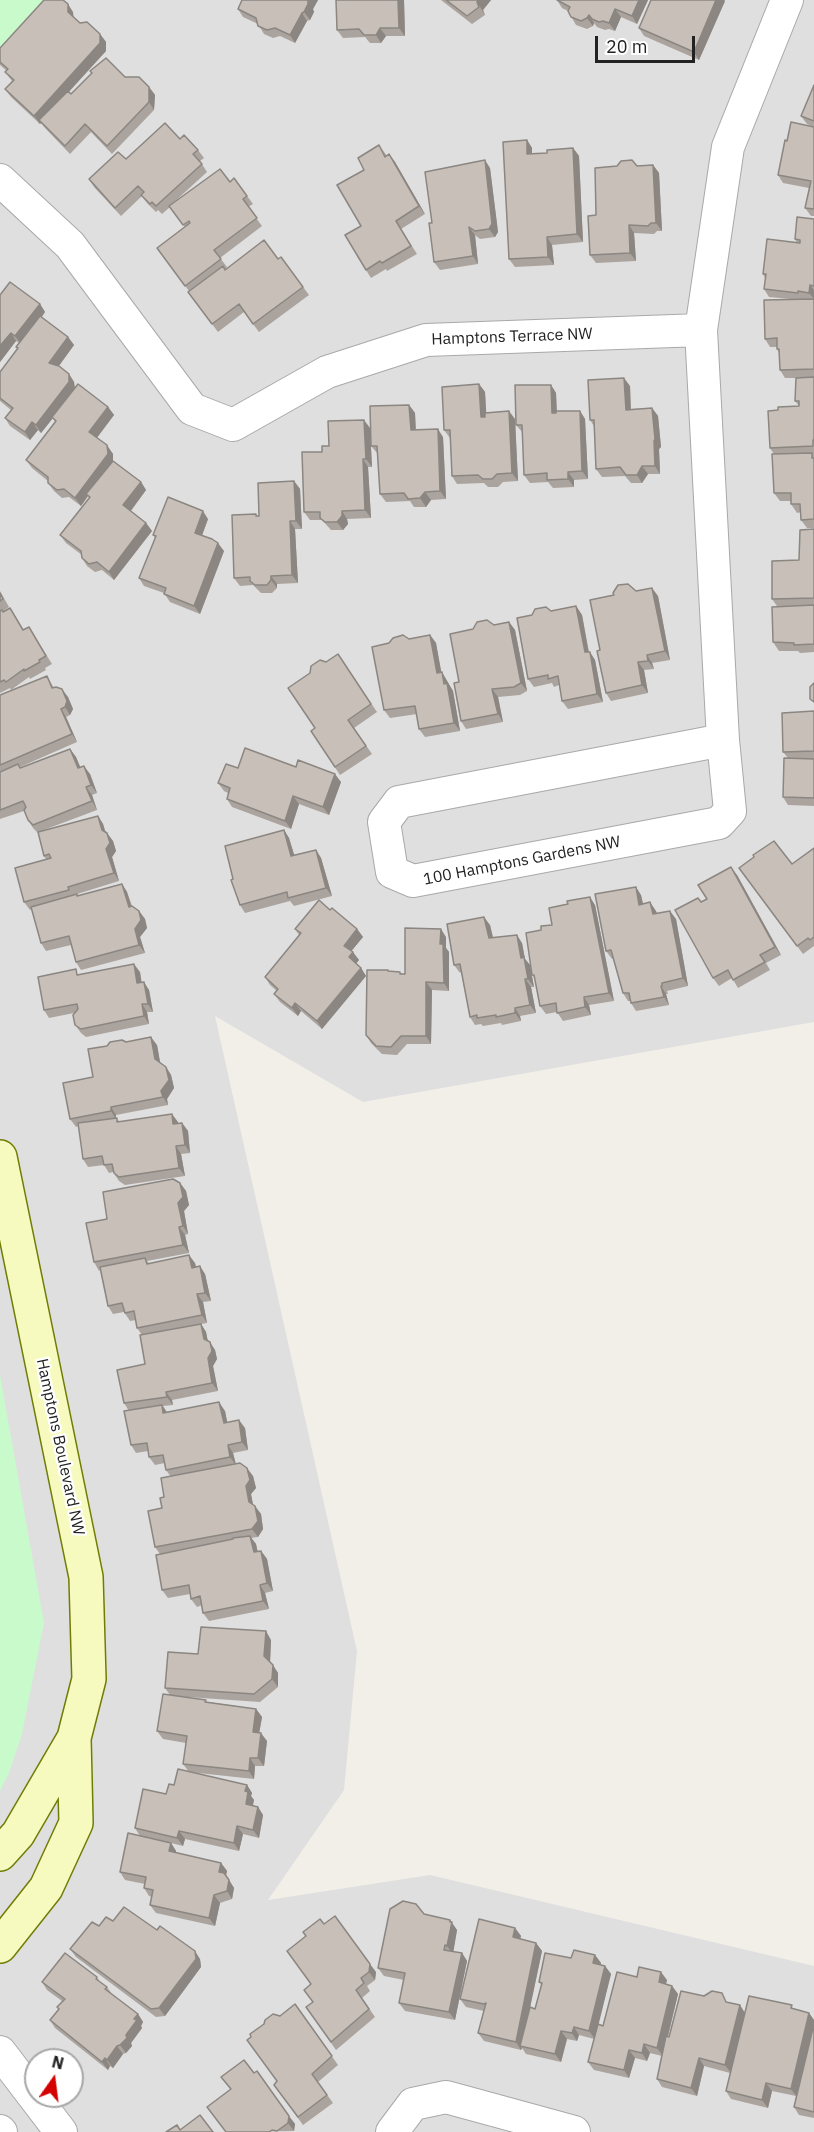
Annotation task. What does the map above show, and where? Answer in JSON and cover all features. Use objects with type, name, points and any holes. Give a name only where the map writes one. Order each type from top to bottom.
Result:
[{"type":"street","points":[[701,330],[728,147],[787,0]]},
{"type":"street","name":"Hamptons Terrace NW","points":[[0,180],[70,245],[192,409],[233,424],[327,372],[426,340],[701,330]]},
{"type":"street","name":"100 Hamptons Gardens NW","points":[[701,330],[723,740],[730,810],[719,823],[412,881],[392,872],[384,822],[399,802],[723,740]]},
{"type":"street","name":"Hamptons Boulevard NW","points":[[0,1157],[86,1577],[89,1679],[74,1738],[76,1823],[46,1888],[0,1946]]},
{"type":"street","name":"Hamptons Boulevard NW","points":[[0,1854],[18,1834],[74,1738]]},
{"type":"street","points":[[0,2052],[62,2132]]},
{"type":"street","points":[[392,2132],[413,2104],[446,2097],[574,2132]]},
{"type":"shaded area","points":[[0,0],[814,0],[814,1022],[363,1102],[215,1016],[357,1651],[344,1790],[268,1900],[430,1875],[814,1966],[814,2132],[0,2132]]},
{"type":"green space","points":[[0,0],[52,0],[0,56]]},
{"type":"green space","points":[[0,1375],[44,1623],[22,1734],[9,1773],[0,1791]]},
{"type":"building","points":[[44,0],[63,0],[68,4],[68,12],[80,23],[87,22],[100,34],[100,43],[34,116],[5,89],[14,80],[5,72],[8,69],[0,62],[0,48]]},
{"type":"building","points":[[242,0],[308,0],[308,4],[290,35],[275,28],[267,30],[258,26],[256,18],[238,9]]},
{"type":"building","points":[[336,0],[398,0],[399,28],[380,28],[376,35],[364,35],[359,29],[337,30]]},
{"type":"building","points":[[446,0],[479,0],[477,2],[479,7],[467,16]]},
{"type":"building","points":[[557,0],[639,0],[632,16],[615,9],[609,23],[599,22],[589,15],[581,21],[571,17],[568,11],[570,7]]},
{"type":"building","points":[[651,0],[716,0],[694,52],[639,28]]},
{"type":"building","points":[[106,58],[125,77],[139,77],[149,87],[149,102],[107,146],[85,124],[65,146],[39,120],[68,91],[71,94],[92,73],[90,71]]},
{"type":"building","points":[[814,85],[814,121],[801,116]]},
{"type":"building","points":[[791,122],[814,127],[814,209],[805,208],[811,181],[778,175]]},
{"type":"building","points":[[165,123],[180,139],[184,135],[198,150],[193,154],[202,164],[156,206],[152,202],[150,204],[141,195],[144,192],[138,186],[115,208],[89,179],[118,152],[126,159]]},
{"type":"building","points":[[527,140],[527,154],[573,148],[577,234],[547,237],[548,257],[509,259],[503,142]]},
{"type":"building","points":[[379,145],[385,157],[389,154],[419,206],[396,221],[411,246],[366,270],[345,235],[361,226],[337,185],[364,170],[358,158]]},
{"type":"building","points":[[485,160],[492,224],[489,229],[475,231],[469,227],[473,256],[434,262],[429,223],[432,223],[425,172]]},
{"type":"building","points":[[632,160],[637,166],[653,165],[656,223],[648,226],[629,225],[630,253],[590,255],[588,216],[596,215],[595,168],[617,166],[621,161]]},
{"type":"building","points":[[220,169],[230,182],[234,178],[247,196],[243,199],[257,218],[214,250],[221,259],[185,286],[157,248],[190,223],[189,221],[183,225],[169,206]]},
{"type":"building","points":[[797,217],[814,219],[814,286],[810,285],[809,293],[764,289],[766,274],[763,274],[767,239],[800,243],[800,240],[795,239]]},
{"type":"building","points":[[264,240],[278,259],[281,257],[303,287],[253,324],[239,304],[212,324],[188,292],[223,266],[225,270]]},
{"type":"building","points":[[10,282],[40,304],[15,336],[11,333],[0,346],[0,295]]},
{"type":"building","points":[[814,299],[814,369],[780,370],[777,338],[765,339],[764,300]]},
{"type":"building","points":[[40,316],[68,337],[49,363],[59,366],[69,374],[69,382],[36,425],[32,422],[25,432],[5,418],[13,408],[0,398],[0,372]]},
{"type":"building","points":[[814,377],[813,446],[770,448],[768,411],[778,410],[778,407],[799,406],[799,401],[795,401],[796,378]]},
{"type":"building","points":[[624,378],[626,410],[652,408],[655,466],[642,466],[637,475],[626,475],[620,467],[596,469],[594,420],[590,420],[588,380]]},
{"type":"building","points":[[78,384],[108,407],[89,432],[107,445],[108,454],[75,498],[64,489],[57,490],[48,483],[48,477],[26,460],[56,421],[52,417]]},
{"type":"building","points":[[479,384],[481,417],[485,417],[485,413],[509,411],[512,473],[497,474],[492,479],[483,479],[478,475],[452,476],[450,430],[444,430],[442,387]]},
{"type":"building","points":[[515,385],[551,385],[552,413],[580,411],[582,471],[568,472],[568,479],[547,480],[547,473],[524,475],[522,425],[516,425]]},
{"type":"building","points":[[409,405],[411,430],[438,429],[440,491],[425,492],[420,498],[408,499],[404,493],[380,494],[377,446],[371,446],[370,406]]},
{"type":"building","points":[[364,420],[365,510],[342,511],[342,516],[337,522],[325,522],[320,518],[320,512],[304,512],[302,452],[322,452],[322,446],[329,446],[328,421]]},
{"type":"building","points":[[812,453],[812,458],[814,458],[814,519],[801,520],[800,504],[791,504],[791,493],[774,493],[772,454]]},
{"type":"building","points":[[113,461],[141,482],[123,505],[146,523],[109,572],[97,562],[89,564],[82,558],[81,551],[60,535],[90,497],[86,494]]},
{"type":"building","points":[[294,481],[296,521],[290,521],[292,575],[271,576],[267,585],[255,585],[250,581],[250,577],[234,578],[232,515],[256,514],[259,516],[258,483]]},
{"type":"building","points":[[168,497],[203,511],[195,533],[218,543],[194,606],[164,594],[166,588],[139,578],[156,536],[153,535]]},
{"type":"building","points":[[814,529],[814,598],[772,599],[772,561],[799,560],[800,530]]},
{"type":"building","points":[[628,584],[636,591],[652,588],[665,651],[647,655],[648,661],[638,662],[642,685],[606,693],[590,600],[614,595],[618,585]]},
{"type":"building","points":[[814,605],[814,644],[794,645],[794,643],[773,642],[772,607]]},
{"type":"building","points":[[576,606],[585,652],[590,652],[597,694],[562,701],[558,676],[548,679],[548,675],[528,679],[517,618],[532,615],[535,609],[546,607],[551,611]]},
{"type":"building","points":[[10,608],[23,630],[29,627],[46,656],[6,682],[4,680],[0,682],[0,611],[3,612]]},
{"type":"building","points":[[487,620],[494,625],[509,622],[521,683],[514,687],[492,689],[498,714],[461,721],[454,683],[459,682],[450,634],[473,629],[477,622]]},
{"type":"building","points":[[403,635],[409,639],[430,635],[437,673],[442,672],[444,684],[447,683],[454,723],[419,729],[415,706],[384,710],[372,647],[389,643],[393,638]]},
{"type":"building","points":[[338,654],[371,704],[348,720],[366,746],[335,767],[311,731],[315,728],[288,688],[310,673],[311,666],[320,660],[326,662]]},
{"type":"building","points":[[47,676],[52,688],[62,689],[67,701],[65,707],[61,709],[72,734],[0,765],[0,695]]},
{"type":"building","points":[[814,683],[814,702],[810,699],[810,687]]},
{"type":"building","points":[[814,711],[814,751],[783,752],[782,713]]},
{"type":"building","points":[[245,748],[296,767],[298,760],[335,774],[323,807],[293,796],[285,821],[227,799],[230,788],[218,783],[226,764],[238,768]]},
{"type":"building","points":[[70,749],[78,768],[84,766],[91,785],[86,787],[92,801],[33,825],[28,820],[23,801],[0,810],[0,772],[18,764],[20,768]]},
{"type":"building","points":[[784,758],[814,759],[814,798],[783,797]]},
{"type":"building","points":[[98,816],[102,830],[107,833],[110,843],[106,849],[114,873],[68,887],[69,890],[24,902],[15,868],[51,858],[49,854],[44,856],[38,832]]},
{"type":"building","points":[[284,830],[291,856],[316,850],[326,888],[288,898],[287,892],[240,905],[231,880],[233,879],[225,846]]},
{"type":"building","points":[[774,841],[792,864],[814,848],[814,937],[810,940],[808,938],[797,946],[739,868]]},
{"type":"building","points":[[731,867],[775,947],[760,955],[765,962],[733,980],[728,970],[713,978],[675,910],[698,898],[701,902],[707,899],[698,885]]},
{"type":"building","points":[[122,884],[129,907],[132,906],[139,911],[141,920],[135,929],[139,945],[76,962],[69,936],[41,943],[31,907]]},
{"type":"building","points":[[636,887],[639,905],[650,902],[653,914],[670,911],[683,978],[662,983],[664,997],[631,1003],[629,993],[623,993],[611,950],[606,951],[595,894]]},
{"type":"building","points":[[590,897],[609,993],[584,997],[585,1007],[557,1013],[556,1003],[540,1006],[534,975],[532,975],[526,933],[541,930],[541,926],[552,925],[549,908],[568,904],[567,901]]},
{"type":"building","points":[[319,900],[357,929],[344,946],[353,952],[349,957],[361,968],[317,1021],[295,1003],[292,1008],[274,994],[278,989],[265,977],[301,933],[295,929]]},
{"type":"building","points":[[484,917],[489,938],[517,935],[521,958],[524,957],[530,1005],[515,1008],[515,1013],[477,1018],[477,1015],[470,1017],[460,964],[454,965],[447,924]]},
{"type":"building","points":[[405,928],[441,929],[440,944],[443,944],[444,983],[426,982],[426,1036],[401,1036],[391,1047],[376,1046],[366,1035],[367,970],[388,970],[405,974]]},
{"type":"building","points":[[134,964],[137,983],[144,982],[148,1004],[142,1004],[144,1016],[81,1029],[75,1025],[73,1015],[78,1009],[77,1004],[44,1010],[38,977],[76,969],[77,975]]},
{"type":"building","points":[[151,1037],[155,1059],[166,1067],[169,1080],[161,1091],[163,1097],[111,1107],[111,1111],[70,1119],[63,1083],[93,1077],[88,1049],[107,1046],[110,1042],[122,1040],[126,1042]]},
{"type":"building","points":[[172,1114],[173,1124],[182,1123],[185,1145],[176,1146],[179,1168],[119,1177],[114,1173],[112,1164],[104,1165],[102,1156],[83,1159],[78,1123],[117,1118],[117,1122]]},
{"type":"building","points":[[173,1179],[180,1183],[183,1197],[178,1203],[183,1226],[179,1227],[183,1245],[94,1262],[86,1223],[107,1219],[103,1192]]},
{"type":"building","points":[[189,1255],[192,1268],[200,1266],[205,1293],[197,1294],[202,1315],[137,1328],[134,1311],[125,1313],[122,1303],[108,1306],[100,1267],[145,1258],[147,1264]]},
{"type":"building","points":[[201,1324],[204,1339],[210,1342],[212,1351],[208,1358],[212,1383],[166,1392],[167,1397],[124,1403],[117,1370],[145,1364],[140,1335]]},
{"type":"building","points":[[219,1402],[224,1423],[239,1420],[242,1442],[228,1445],[230,1457],[166,1470],[163,1455],[149,1457],[147,1443],[131,1445],[124,1411],[162,1405],[163,1413]]},
{"type":"building","points":[[240,1463],[247,1468],[250,1480],[246,1486],[249,1502],[255,1506],[258,1521],[252,1529],[155,1547],[148,1511],[162,1508],[160,1498],[164,1497],[161,1478]]},
{"type":"building","points":[[250,1536],[254,1552],[261,1551],[267,1583],[260,1585],[263,1601],[203,1613],[200,1596],[191,1599],[189,1585],[162,1590],[156,1555]]},
{"type":"building","points":[[201,1627],[266,1631],[264,1656],[273,1665],[272,1679],[254,1694],[165,1688],[168,1652],[198,1654]]},
{"type":"building","points":[[163,1694],[256,1709],[253,1732],[261,1733],[258,1758],[250,1758],[249,1771],[183,1764],[187,1736],[157,1731]]},
{"type":"building","points":[[178,1769],[247,1785],[246,1804],[258,1807],[253,1830],[237,1826],[234,1843],[179,1831],[177,1838],[135,1828],[143,1789],[166,1794],[169,1784],[174,1785]]},
{"type":"building","points":[[128,1833],[171,1843],[169,1851],[221,1863],[219,1872],[224,1873],[229,1880],[227,1891],[214,1895],[209,1918],[150,1905],[153,1890],[144,1888],[146,1877],[120,1872]]},
{"type":"building","points":[[403,1901],[416,1904],[424,1914],[452,1922],[444,1950],[462,1953],[449,2012],[399,2003],[405,1973],[378,1968],[390,1909]]},
{"type":"building","points":[[124,1907],[157,1930],[160,1926],[195,1951],[196,1959],[159,2008],[151,2009],[70,1949],[92,1922],[99,1926],[106,1917],[113,1921]]},
{"type":"building","points":[[335,1916],[370,1964],[369,1972],[361,1978],[364,1983],[356,1990],[369,2009],[331,2042],[306,2007],[313,2002],[304,1990],[311,1984],[287,1951],[306,1936],[303,1932],[320,1919],[324,1924]]},
{"type":"building","points":[[479,1919],[515,1928],[513,1937],[536,1943],[516,2042],[478,2033],[486,2003],[460,1999]]},
{"type":"building","points":[[574,1950],[595,1955],[593,1963],[605,1966],[589,2031],[574,2027],[572,2033],[561,2031],[555,2054],[520,2046],[530,2007],[535,2009],[542,1983],[539,1982],[545,1953],[571,1958]]},
{"type":"building","points":[[65,1953],[97,1977],[96,1979],[107,1987],[105,1989],[138,2014],[134,2019],[137,2020],[126,2035],[127,2038],[117,2046],[107,2060],[105,2058],[102,2062],[50,2020],[59,2009],[57,2007],[65,1999],[42,1982]]},
{"type":"building","points":[[639,1967],[661,1972],[659,1982],[672,1986],[657,2048],[644,2044],[642,2053],[629,2050],[624,2070],[588,2062],[598,2024],[603,2026],[617,1972],[637,1977]]},
{"type":"building","points":[[681,1991],[704,1996],[712,1991],[722,1993],[726,2002],[740,2005],[725,2065],[699,2058],[691,2088],[657,2079],[666,2036],[669,2037]]},
{"type":"building","points":[[749,1996],[792,2005],[791,2008],[809,2013],[791,2089],[766,2083],[762,2100],[726,2091]]},
{"type":"building","points":[[295,2004],[332,2056],[312,2074],[327,2095],[298,2117],[274,2085],[277,2081],[247,2040],[251,2037],[250,2034],[273,2014],[280,2016]]},
{"type":"building","points":[[814,2024],[814,2112],[794,2107]]},
{"type":"building","points":[[244,2060],[254,2073],[257,2071],[289,2116],[288,2123],[277,2131],[226,2132],[207,2107],[231,2089],[221,2077]]},
{"type":"building","points":[[200,2115],[213,2132],[166,2132],[177,2125],[180,2130]]}]
